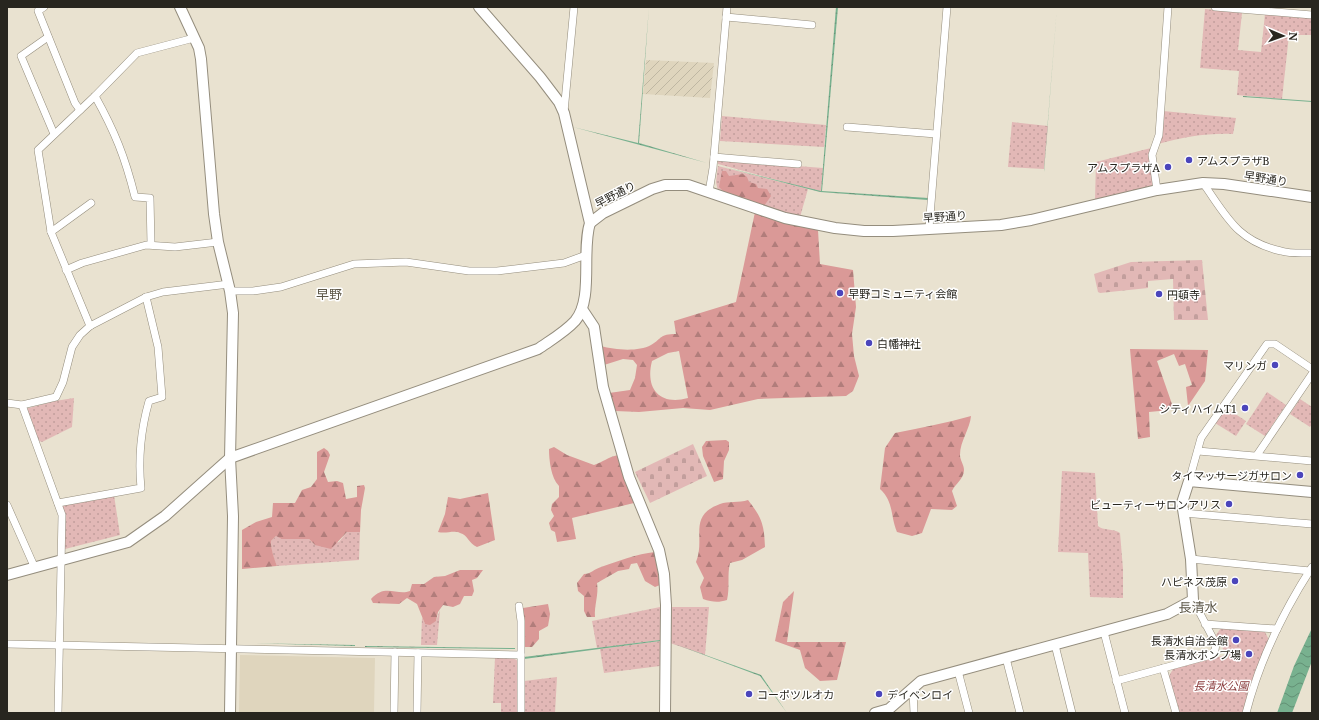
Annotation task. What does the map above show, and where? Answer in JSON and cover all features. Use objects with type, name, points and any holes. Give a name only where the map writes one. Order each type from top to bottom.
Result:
[{"type":"street","points":[[44,7],[38,11],[75,103],[80,110]]},
{"type":"street","points":[[180,7],[194,38],[201,59],[218,242],[230,287],[233,314],[230,458],[233,516],[230,713]]},
{"type":"street","points":[[7,575],[34,566],[128,542],[140,535],[190,496],[230,458],[538,349],[565,331],[576,320],[582,309],[584,297],[586,255],[590,223],[564,113],[552,92],[479,7]]},
{"type":"street","points":[[564,113],[574,7]]},
{"type":"street","points":[[709,192],[714,157],[726,7]]},
{"type":"street","points":[[929,228],[947,7]]},
{"type":"street","points":[[1157,190],[1152,155],[1159,135],[1168,7]]},
{"type":"street","points":[[1215,7],[1312,15]]},
{"type":"street","points":[[726,17],[812,24]]},
{"type":"street","points":[[48,37],[21,56],[54,134]]},
{"type":"street","points":[[90,326],[51,232],[38,150],[95,96],[137,53],[194,38]]},
{"type":"street","points":[[95,96],[121,147],[135,197],[150,198],[151,244]]},
{"type":"street","points":[[847,127],[936,134]]},
{"type":"street","points":[[714,157],[798,164]]},
{"type":"street","points":[[1203,183],[1228,218],[1245,237],[1282,252],[1312,253]]},
{"type":"street","name":"早野通り","points":[[590,223],[603,212],[652,189],[665,185],[688,186],[785,218],[835,228],[892,231],[1001,225],[1031,220],[1157,190],[1203,183],[1224,184],[1312,197]]},
{"type":"street","points":[[51,232],[91,203]]},
{"type":"street","points":[[66,270],[82,263],[151,244],[175,247],[218,242]]},
{"type":"street","points":[[7,403],[22,405],[56,397],[63,382],[72,347],[80,335],[90,326],[146,296],[163,292],[230,287],[253,291],[281,287],[354,264],[406,262],[469,271],[497,271],[564,263],[586,255]]},
{"type":"street","points":[[58,503],[141,488],[139,471],[144,419],[149,401],[162,397],[158,347],[146,296]]},
{"type":"street","points":[[582,309],[594,327],[603,387],[629,477],[659,550],[664,574],[666,605],[665,713]]},
{"type":"street","points":[[1116,680],[1211,655],[1215,650],[1216,644],[1193,600],[1191,559],[1182,503],[1201,438],[1267,344],[1275,344],[1312,369]]},
{"type":"street","points":[[1257,455],[1312,374]]},
{"type":"street","points":[[22,405],[62,515],[58,713]]},
{"type":"street","points":[[1198,451],[1312,461]]},
{"type":"street","points":[[1189,481],[1312,492]]},
{"type":"street","points":[[7,506],[34,566]]},
{"type":"street","points":[[1183,513],[1312,524]]},
{"type":"street","points":[[1191,559],[1311,569],[1277,629],[1256,680],[1246,713]]},
{"type":"street","points":[[875,713],[889,709],[921,681],[1167,614],[1193,600]]},
{"type":"street","points":[[519,606],[521,621],[521,713]]},
{"type":"street","points":[[1206,624],[1277,629]]},
{"type":"street","points":[[1104,632],[1125,713]]},
{"type":"street","points":[[7,644],[521,655]]},
{"type":"street","points":[[1054,645],[1072,713]]},
{"type":"street","points":[[394,713],[396,652]]},
{"type":"street","points":[[417,713],[418,652]]},
{"type":"street","points":[[1006,658],[1020,713]]},
{"type":"street","points":[[1163,668],[1176,713]]},
{"type":"street","points":[[958,671],[969,713]]},
{"type":"street","points":[[912,690],[914,713]]},
{"type":"shaded area","points":[[646,60],[714,63],[710,98],[643,94]]},
{"type":"shaded area","points":[[240,655],[375,658],[374,713],[239,713]]},
{"type":"green space","points":[[1205,9],[1242,13],[1238,50],[1261,52],[1265,14],[1312,18],[1312,35],[1289,35],[1282,99],[1237,95],[1239,71],[1200,68]]},
{"type":"green space","points":[[1163,111],[1236,118],[1233,134],[1195,136],[1158,144]]},
{"type":"green space","points":[[722,116],[826,125],[824,147],[720,141]]},
{"type":"green space","points":[[1012,122],[1048,126],[1044,169],[1008,167]]},
{"type":"green space","points":[[1151,148],[1154,187],[1095,200],[1096,162]]},
{"type":"green space","points":[[718,160],[823,168],[821,192],[718,164]]},
{"type":"green space","points":[[718,166],[808,189],[800,217],[718,191],[716,182]]},
{"type":"green space","points":[[722,171],[726,171],[729,176],[743,174],[747,177],[749,182],[756,184],[758,188],[767,189],[771,196],[764,206],[725,193],[719,187]]},
{"type":"green space","points":[[755,212],[818,230],[820,264],[853,270],[856,307],[852,334],[854,356],[859,376],[853,391],[846,396],[758,399],[710,410],[683,408],[639,412],[615,411],[609,393],[630,390],[635,378],[637,365],[633,360],[623,359],[604,365],[601,346],[626,350],[640,349],[651,345],[664,336],[676,334],[674,321],[736,302]],"holes":[[[679,351],[688,398],[678,400],[669,399],[656,393],[651,379],[650,371],[652,361],[668,353]]]},
{"type":"green space","points":[[1202,260],[1208,320],[1174,320],[1173,279],[1148,281],[1148,288],[1100,293],[1098,292],[1094,274],[1131,262]]},
{"type":"green space","points":[[1130,349],[1208,350],[1205,381],[1188,406],[1186,387],[1192,385],[1185,364],[1179,366],[1174,354],[1157,361],[1173,407],[1170,410],[1149,412],[1150,437],[1138,439]]},
{"type":"green space","points":[[1267,392],[1286,405],[1265,436],[1246,424]]},
{"type":"green space","points":[[74,398],[72,427],[42,442],[37,440],[25,409],[55,401]]},
{"type":"green space","points":[[1300,399],[1312,407],[1312,424],[1310,427],[1290,414]]},
{"type":"green space","points":[[1226,408],[1246,421],[1236,436],[1215,423]]},
{"type":"green space","points":[[971,416],[960,450],[964,473],[952,491],[957,506],[952,510],[931,509],[922,533],[912,536],[897,532],[890,504],[880,489],[885,448],[895,433]]},
{"type":"green space","points":[[726,440],[729,442],[729,450],[724,461],[723,479],[714,482],[703,456],[702,447],[706,441]]},
{"type":"green space","points":[[693,444],[707,476],[650,503],[635,472]]},
{"type":"green space","points":[[554,447],[567,455],[594,465],[618,455],[634,503],[572,518],[576,539],[557,542],[555,532],[551,530],[549,523],[554,516],[551,510],[552,504],[559,497],[559,486],[552,474],[549,458],[549,449]]},
{"type":"green space","points":[[324,448],[330,455],[324,472],[328,482],[337,481],[343,483],[346,499],[357,497],[357,486],[364,485],[365,488],[361,510],[360,532],[347,532],[331,549],[315,545],[309,539],[282,539],[276,536],[271,541],[272,551],[277,566],[242,569],[242,530],[256,522],[272,517],[273,503],[295,503],[302,490],[311,487],[317,479],[317,452]]},
{"type":"green space","points":[[1062,471],[1095,473],[1098,526],[1100,528],[1114,530],[1120,533],[1123,569],[1123,598],[1090,597],[1088,553],[1058,552]]},
{"type":"green space","points":[[488,493],[495,540],[477,547],[474,546],[463,534],[455,532],[438,532],[445,514],[448,497],[460,499]]},
{"type":"green space","points":[[114,495],[120,535],[65,549],[61,504]]},
{"type":"green space","points":[[748,500],[761,522],[764,532],[765,547],[742,560],[730,563],[727,600],[715,602],[703,599],[700,587],[704,578],[696,562],[699,553],[699,528],[701,521],[710,509],[720,504]]},
{"type":"green space","points":[[347,532],[360,532],[359,560],[277,566],[273,557],[271,541],[276,536],[309,539],[315,545],[339,542]]},
{"type":"green space","points":[[655,552],[660,585],[655,587],[645,581],[637,563],[631,564],[629,569],[618,571],[597,583],[595,617],[587,617],[584,611],[584,596],[578,591],[577,583],[584,574],[628,558]]},
{"type":"green space","points":[[460,570],[483,570],[477,578],[472,580],[474,591],[472,596],[464,596],[460,604],[453,607],[443,605],[438,612],[436,621],[430,625],[425,624],[417,604],[407,598],[399,604],[373,603],[371,599],[376,594],[381,592],[410,591],[412,584],[424,584],[434,577],[445,576]]},
{"type":"green space","points":[[794,591],[787,642],[846,642],[837,680],[820,681],[805,668],[800,650],[775,641],[783,602]]},
{"type":"green space","points":[[548,604],[550,614],[548,626],[539,631],[539,639],[532,647],[525,647],[525,623],[523,608]]},
{"type":"green space","points":[[660,607],[660,640],[597,648],[592,621]]},
{"type":"green space","points":[[669,607],[709,607],[705,655],[670,643]]},
{"type":"green space","points":[[440,610],[437,645],[421,645],[422,617],[425,624],[436,621]]},
{"type":"green space","name":"長清水公園","points":[[1221,628],[1265,632],[1269,640],[1250,688],[1243,713],[1180,713],[1169,676],[1173,669],[1226,655],[1216,635]]},
{"type":"green space","points":[[660,641],[660,666],[604,673],[600,649]]},
{"type":"green space","points":[[495,658],[513,658],[518,661],[517,713],[501,713],[501,703],[493,703]]},
{"type":"green space","points":[[557,677],[555,713],[524,713],[524,681]]},
{"type":"water","points":[[649,7],[639,143],[707,163],[573,127],[638,143]]},
{"type":"water","points":[[836,7],[838,7],[822,191],[928,198],[928,200],[820,192],[720,166],[821,191]]},
{"type":"water","points":[[1057,7],[1044,172],[1044,169]]},
{"type":"water","points":[[1243,97],[1312,101],[1312,102]]},
{"type":"water","points":[[1312,628],[1312,661],[1292,713],[1277,713],[1294,666]]},
{"type":"water","points":[[660,641],[524,659],[524,657]]},
{"type":"water","points":[[242,643],[355,645],[355,646]]},
{"type":"water","points":[[672,643],[761,675],[787,713],[760,676]]},
{"type":"water","points":[[365,647],[515,648],[515,649]]},
{"type":"place","name":"アムスプラザB","points":[[1189,160]]},
{"type":"place","name":"アムスプラザA","points":[[1168,167]]},
{"type":"place","name":"早野コミュニティ会館","points":[[840,293]]},
{"type":"place","name":"円頓寺","points":[[1159,294]]},
{"type":"place","name":"白幡神社","points":[[869,343]]},
{"type":"place","name":"マリンガ","points":[[1275,365]]},
{"type":"place","name":"シティハイムT1","points":[[1245,408]]},
{"type":"place","name":"タイマッサージガサロン","points":[[1300,475]]},
{"type":"place","name":"ビューティーサロンアリス","points":[[1229,504]]},
{"type":"place","name":"ハピネス茂原","points":[[1235,581]]},
{"type":"place","name":"長清水自治会館","points":[[1236,640]]},
{"type":"place","name":"長清水ポンプ場","points":[[1249,654]]},
{"type":"place","name":"コーポツルオカ","points":[[749,694]]},
{"type":"place","name":"デイベンロイ","points":[[879,694]]},
{"type":"district","name":"早野","points":[[329,294]]},
{"type":"district","name":"長清水","points":[[1198,607]]}]
